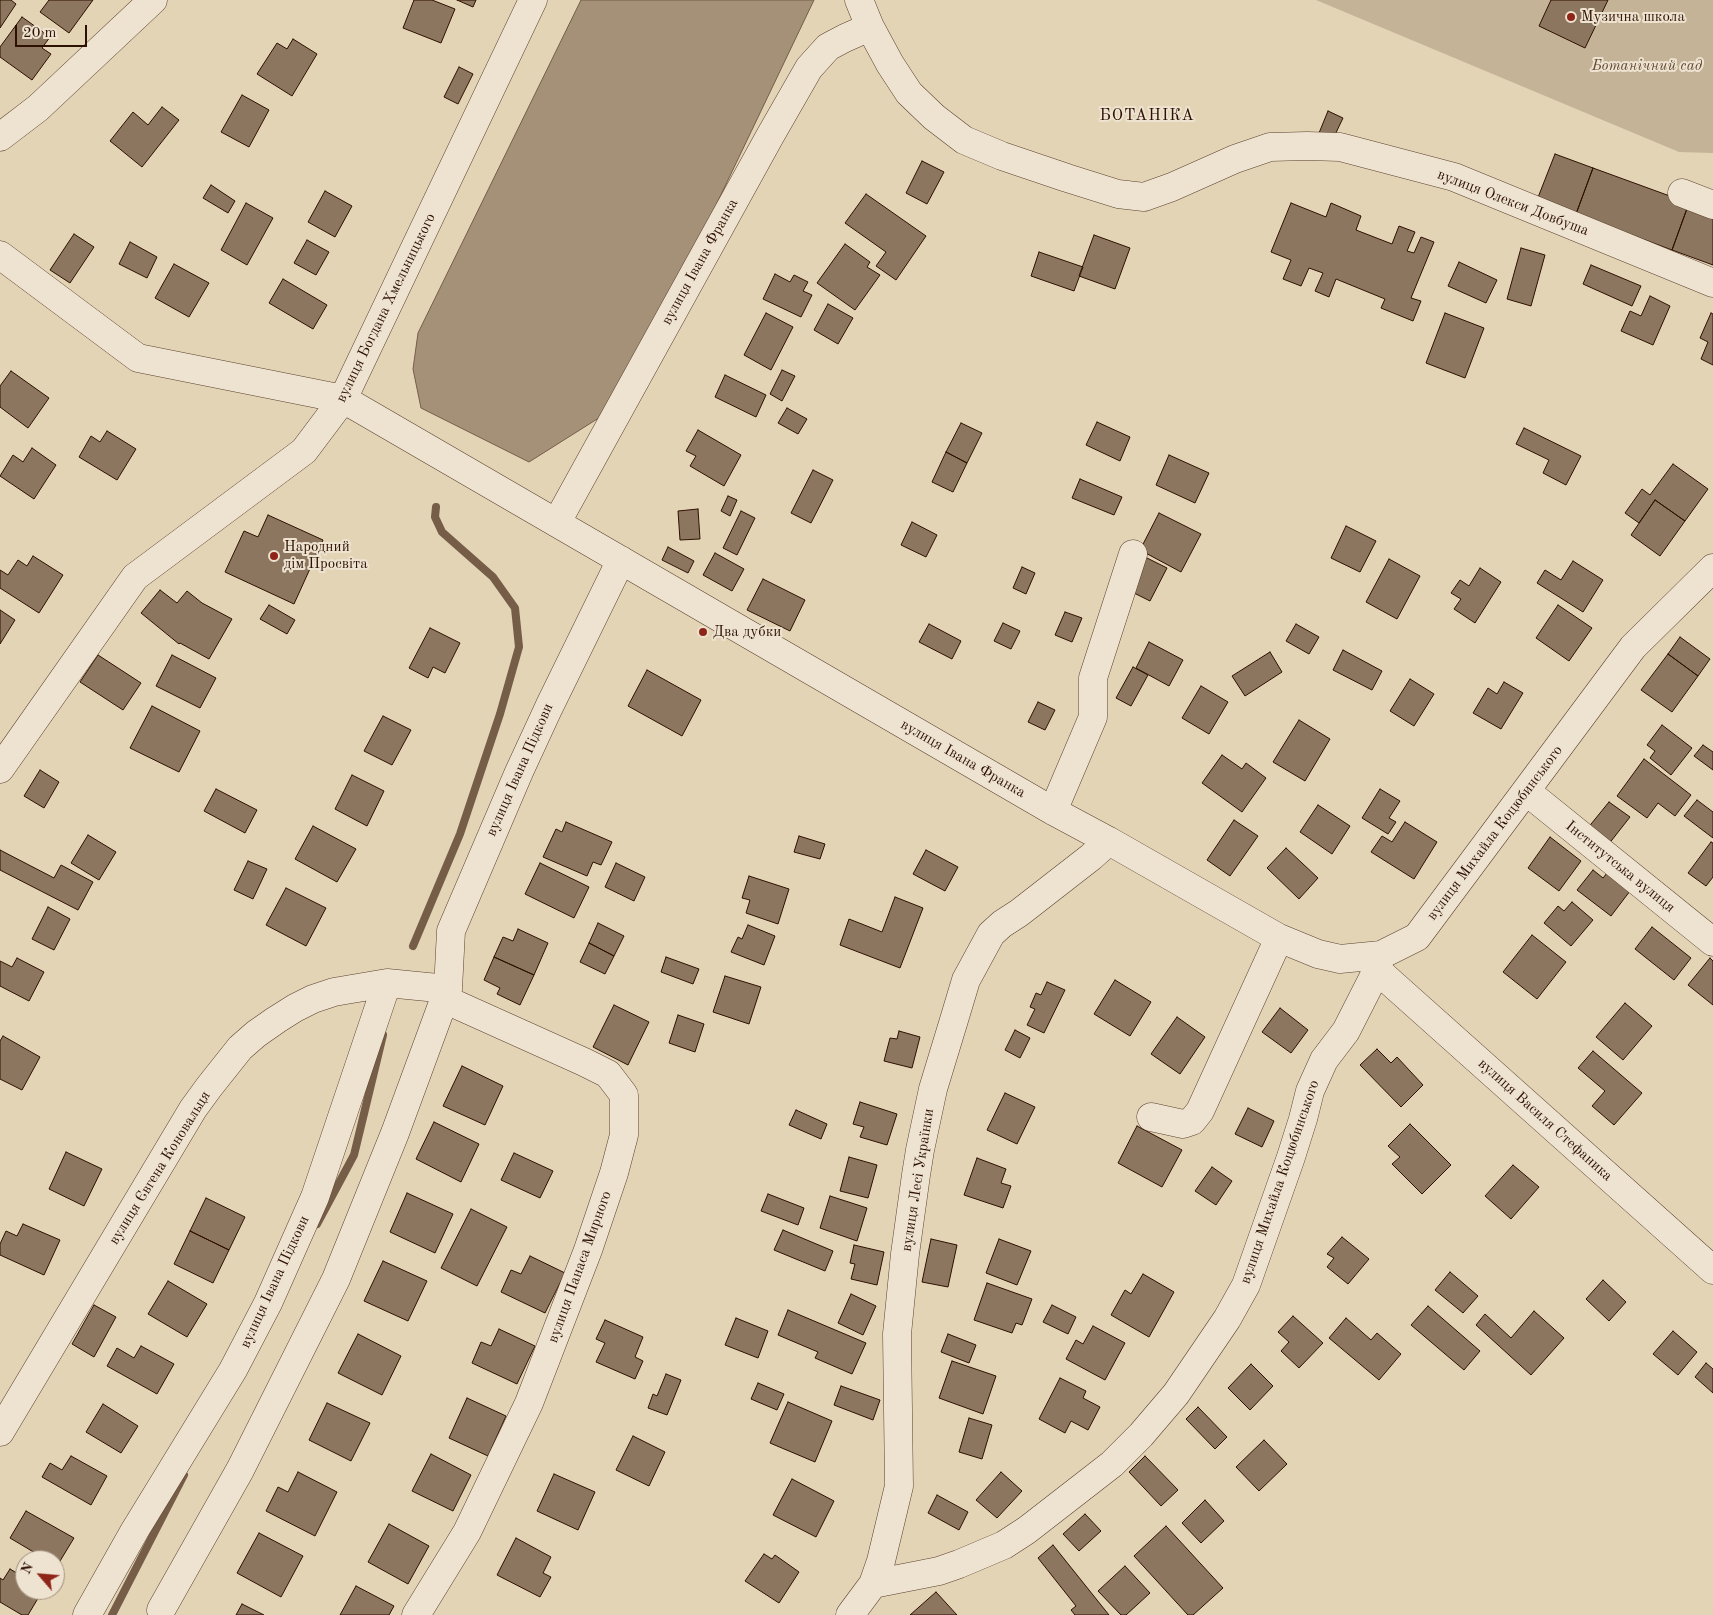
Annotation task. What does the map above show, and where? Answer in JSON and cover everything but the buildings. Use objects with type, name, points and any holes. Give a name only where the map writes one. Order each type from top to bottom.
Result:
[{"type":"street","points":[[0,137],[38,108],[153,0]]},
{"type":"street","name":"вулиця Богдана Хмельницького","points":[[0,769],[135,577],[304,451],[343,399],[533,0]]},
{"type":"street","name":"вулиця Олекси Довбуша","points":[[859,0],[870,27],[890,64],[909,93],[934,118],[964,140],[1002,156],[1118,194],[1144,197],[1172,188],[1235,159],[1270,147],[1340,147],[1454,177],[1713,283]]},
{"type":"street","name":"вулиця Івана Франка","points":[[557,522],[765,144],[810,68],[828,47],[870,27]]},
{"type":"street","points":[[1682,194],[1713,205]]},
{"type":"street","name":"вулиця Івана Франка","points":[[0,255],[138,358],[343,399],[1053,812],[1109,841],[1279,938],[1318,954],[1340,959],[1379,962]]},
{"type":"street","points":[[1053,812],[1093,717],[1093,678],[1133,554]]},
{"type":"street","name":"вулиця Івана Підкови","points":[[161,1610],[240,1470],[336,1279],[395,1133],[446,994],[451,931],[519,772],[621,560]]},
{"type":"street","name":"вулиця Михайла Коцюбинського","points":[[873,1584],[939,1571],[1004,1545],[1070,1498],[1112,1464],[1141,1436],[1176,1394],[1227,1319],[1246,1285],[1288,1165],[1313,1084],[1324,1060],[1346,1031],[1379,962],[1417,937],[1633,647],[1713,568]]},
{"type":"street","name":"Інститутська вулиця","points":[[1526,791],[1713,942]]},
{"type":"street","name":"вулиця Лесі Українки","points":[[873,1584],[882,1561],[899,1486],[897,1334],[905,1254],[916,1175],[933,1089],[966,980],[991,934],[1085,862],[1109,841]]},
{"type":"street","points":[[1151,1117],[1183,1124],[1192,1121],[1200,1110],[1279,938]]},
{"type":"street","name":"вулиця Василя Стефаника","points":[[1379,962],[1713,1270]]},
{"type":"street","points":[[387,983],[446,994]]},
{"type":"street","name":"вулиця Івана Підкови","points":[[87,1615],[135,1530],[233,1370],[268,1302],[314,1196],[387,983]]},
{"type":"street","name":"вулиця Євгена Коновальця","points":[[0,1432],[193,1109],[240,1048],[276,1020],[313,999],[334,992],[387,983]]},
{"type":"street","name":"вулиця Панаса Мирного","points":[[416,1615],[466,1532],[529,1403],[588,1250],[614,1173],[624,1135],[624,1095],[608,1074],[446,994]]},
{"type":"street","points":[[850,1615],[873,1584]]},
{"type":"green space","name":"Ботанічний сад","points":[[1316,0],[1713,0],[1713,153],[1679,152]]},
{"type":"shaded area","points":[[581,0],[814,0],[621,404],[529,462],[421,408],[413,369],[418,333]]},
{"type":"waterway","points":[[413,946],[460,834],[500,714],[519,647],[515,608],[493,577],[442,532],[435,517],[436,507]]},
{"type":"waterway","points":[[317,1224],[354,1155],[383,1035]]},
{"type":"waterway","points":[[112,1615],[184,1475]]},
{"type":"place","name":"Музична школа","points":[[1571,17]]},
{"type":"place","name":"Народний дім Просвіта","points":[[274,556]]},
{"type":"place","name":"Два дубки","points":[[703,632]]},
{"type":"district","name":"БОТАНІКА","points":[[1147,116]]}]
